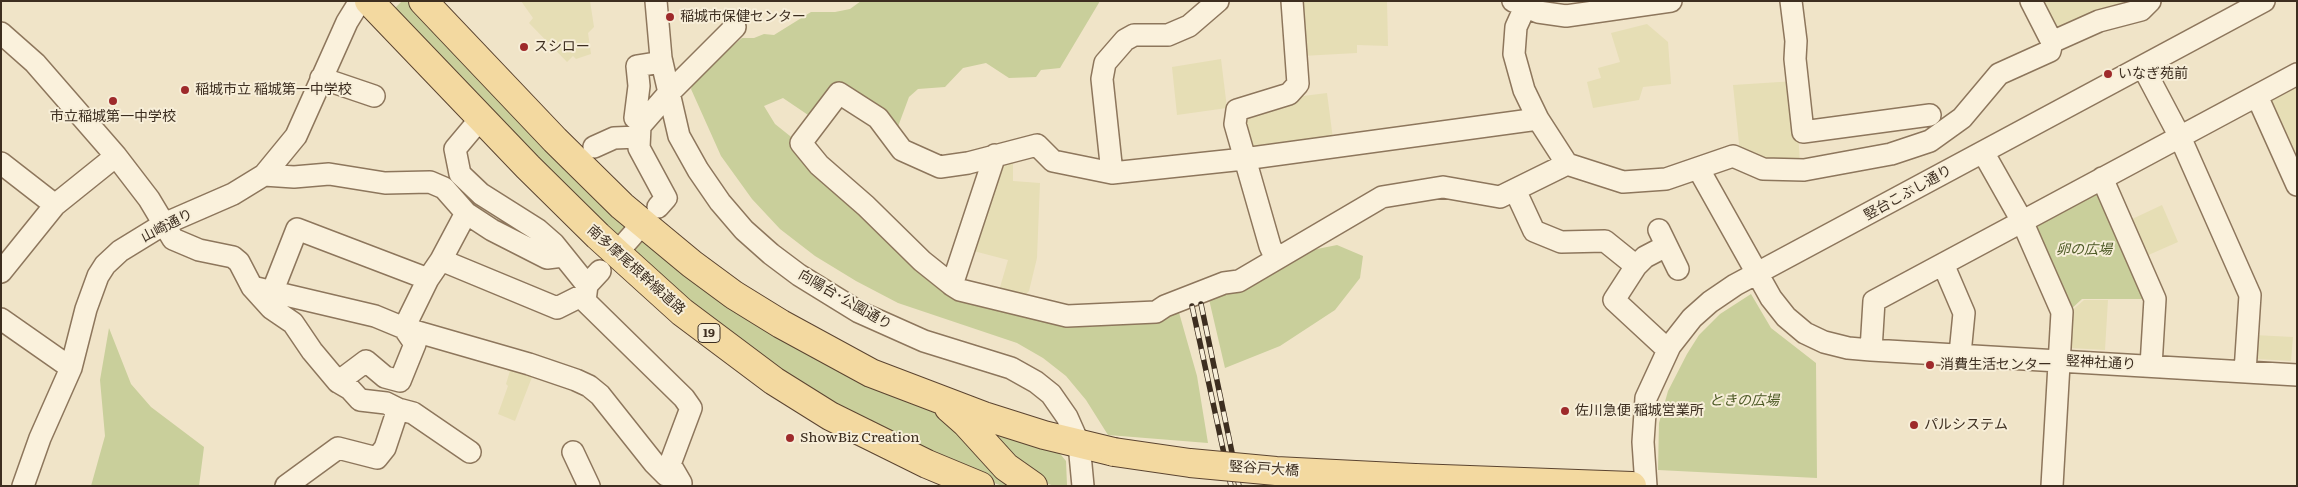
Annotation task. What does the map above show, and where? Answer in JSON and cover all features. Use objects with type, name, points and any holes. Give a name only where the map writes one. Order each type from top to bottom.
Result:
[{"type":"main road","name":"南多摩尾根幹線道路","points":[[369,1],[528,168],[623,260],[682,312],[743,359],[803,400],[859,432],[927,464],[980,486]]},
{"type":"main road","points":[[423,1],[589,174],[622,206],[692,264],[742,300],[836,355],[871,373],[935,399],[966,423],[1006,467],[1033,486]]},
{"type":"main road","name":"竪谷戸大橋","points":[[935,399],[1044,435],[1097,448],[1190,463],[1276,471],[1415,478],[1459,483]]},
{"type":"main road","points":[[1459,483],[1623,485]]},
{"type":"street","name":"山崎通り","points":[[23,486],[40,438],[71,368],[86,309],[98,276],[105,265],[120,251],[164,224],[233,194],[264,175],[282,156],[296,136],[347,22],[360,1]]},
{"type":"street","name":"向陽台･公園通り","points":[[656,1],[662,62],[679,136],[709,186],[744,230],[771,254],[828,293],[893,328],[924,341],[1011,368],[1024,374],[1051,394],[1071,413],[1097,448]]},
{"type":"street","points":[[1112,173],[1102,79],[1105,62],[1125,40],[1134,35],[1168,35],[1189,26],[1218,1]]},
{"type":"street","points":[[1276,259],[1270,246],[1235,124],[1237,110],[1289,94],[1298,84],[1292,1]]},
{"type":"street","points":[[1671,1],[1566,16],[1538,12],[1519,4],[1514,54],[1524,90],[1538,119],[1566,164],[1623,182],[1666,179],[1732,156],[1762,169],[1804,170],[1891,154],[1930,140],[1962,118],[1998,74],[2050,51],[2052,42],[2032,1]]},
{"type":"street","points":[[1791,1],[1803,132],[1930,114]]},
{"type":"street","points":[[2052,42],[2099,21],[2141,10],[2150,1]]},
{"type":"street","name":"竪台こぶし通り","points":[[1646,486],[1643,442],[1646,398],[1668,350],[1681,330],[1701,310],[1724,292],[2264,1]]},
{"type":"street","points":[[658,206],[666,198],[639,148],[641,129],[668,94],[735,27]]},
{"type":"street","points":[[1,33],[35,64],[116,156],[149,199],[173,239],[199,250],[233,257],[239,262],[262,288],[271,308],[293,323],[312,351],[338,382],[350,389],[360,400],[386,403],[413,413],[470,452]]},
{"type":"street","points":[[641,129],[635,118],[639,86],[637,66],[662,62]]},
{"type":"street","points":[[2143,67],[2180,137],[2250,295],[2245,372]]},
{"type":"street","points":[[1870,350],[1874,301],[2297,74]]},
{"type":"street","points":[[321,78],[374,96]]},
{"type":"street","points":[[1538,119],[1244,158],[1112,173],[1054,161],[1037,146],[940,167],[902,150],[878,118],[838,93],[802,143],[819,165],[866,206],[922,261],[952,285],[960,290],[1068,316],[1156,312],[1166,306],[1224,283],[1239,281],[1382,197],[1442,187],[1500,197],[1566,164]]},
{"type":"street","points":[[2257,96],[2297,185]]},
{"type":"street","points":[[481,118],[455,149],[460,174],[481,194],[538,230],[590,283]]},
{"type":"street","points":[[594,146],[641,129]]},
{"type":"street","points":[[1983,152],[2022,222],[2062,312],[2052,486]]},
{"type":"street","points":[[952,285],[995,155]]},
{"type":"street","points":[[1,272],[55,204],[116,156]]},
{"type":"street","points":[[1,163],[55,204]]},
{"type":"street","name":"竪神社通り","points":[[1698,168],[1771,298],[1786,317],[1805,333],[1832,344],[1870,350],[2297,375]]},
{"type":"street","points":[[264,175],[294,177],[329,174],[385,183],[430,182],[444,188],[466,213],[492,230],[546,258],[563,256]]},
{"type":"street","points":[[2102,178],[2155,299],[2151,366]]},
{"type":"street","points":[[1515,190],[1534,231],[1560,242],[1605,241],[1636,266]]},
{"type":"street","points":[[404,328],[428,279],[441,260],[466,213]]},
{"type":"street","points":[[262,288],[297,229],[428,279]]},
{"type":"street","points":[[622,247],[637,230]]},
{"type":"street","points":[[1668,350],[1614,300],[1636,266],[1663,238],[1678,269]]},
{"type":"street","points":[[441,260],[557,308],[590,283]]},
{"type":"street","points":[[1943,264],[1964,313],[1960,354]]},
{"type":"street","points":[[590,283],[585,301],[597,315],[684,398],[691,408],[670,464],[679,481]]},
{"type":"street","points":[[262,288],[375,316],[404,328],[529,364],[589,386],[600,395],[654,463],[666,475],[679,481]]},
{"type":"street","points":[[1,319],[71,368]]},
{"type":"street","points":[[338,382],[366,361],[385,377],[400,381],[415,344],[404,328]]},
{"type":"street","points":[[1623,485],[1646,398]]},
{"type":"street","points":[[286,486],[338,448],[377,458],[385,448],[398,409]]},
{"type":"street","points":[[1083,486],[1097,448]]},
{"type":"street","points":[[1094,486],[1097,448]]},
{"type":"street","points":[[573,452],[589,486]]},
{"type":"shaded area","points":[[521,1],[590,1],[594,27],[588,33],[591,54],[576,59],[573,56],[567,62],[529,23],[533,18]]},
{"type":"shaded area","points":[[1294,1],[1387,1],[1388,46],[1357,45],[1357,53],[1302,56]]},
{"type":"shaded area","points":[[2038,1],[2123,1],[2125,7],[2056,32]]},
{"type":"shaded area","points":[[1647,24],[1668,42],[1671,84],[1643,87],[1639,100],[1593,108],[1587,82],[1601,78],[1598,68],[1620,62],[1611,33]]},
{"type":"shaded area","points":[[1221,59],[1227,108],[1177,115],[1172,67]]},
{"type":"shaded area","points":[[1795,81],[1800,164],[1763,162],[1740,153],[1733,85]]},
{"type":"shaded area","points":[[2297,83],[2297,151],[2291,153],[2268,103],[2270,95]]},
{"type":"shaded area","points":[[1327,93],[1333,139],[1248,150],[1242,112],[1303,96]]},
{"type":"shaded area","points":[[995,161],[1013,163],[1013,181],[1040,183],[1037,258],[1029,291],[1022,299],[998,294],[1008,260],[966,249]]},
{"type":"shaded area","points":[[2162,205],[2178,242],[2144,257],[2128,221]]},
{"type":"shaded area","points":[[2084,300],[2108,300],[2105,350],[2070,348],[2069,313]]},
{"type":"shaded area","points":[[2254,335],[2293,337],[2291,361],[2257,359],[2253,354]]},
{"type":"shaded area","points":[[512,364],[534,372],[515,421],[498,414],[508,386],[506,384]]},
{"type":"green space","points":[[402,1],[414,1],[631,223],[614,242],[393,10]]},
{"type":"green space","points":[[861,1],[1100,1],[1060,68],[1041,70],[1036,77],[1009,78],[986,63],[963,68],[945,87],[918,89],[909,97],[896,132],[838,86],[814,119],[783,98],[764,106],[775,124],[795,140],[914,263],[1067,322],[1178,309],[1197,376],[1208,443],[1108,435],[1086,400],[1066,376],[1043,358],[1017,343],[898,303],[856,281],[815,256],[780,229],[752,199],[721,156],[691,89],[695,78],[742,38],[754,38],[764,34],[774,35],[811,12],[835,12],[850,9]]},
{"type":"green space","name":"卵の広場","points":[[2091,193],[2102,193],[2147,299],[2082,299],[2069,311],[2032,224]]},
{"type":"green space","points":[[647,236],[927,403],[1022,486],[1002,486],[951,466],[783,380],[629,256]]},
{"type":"green space","points":[[1337,245],[1363,256],[1360,278],[1335,310],[1280,346],[1225,368],[1208,295],[1312,250]]},
{"type":"green space","name":"ときの広場","points":[[1751,294],[1771,328],[1816,363],[1817,478],[1658,470],[1659,423],[1668,391],[1687,354],[1699,335],[1720,314]]},
{"type":"green space","points":[[109,328],[131,384],[151,407],[204,447],[199,486],[91,486],[105,436],[100,380]]},
{"type":"green space","points":[[977,423],[1052,444],[1066,461],[1067,485],[1054,486],[1036,479]]},
{"type":"railway","points":[[1201,304],[1239,486]]},
{"type":"railway","points":[[1192,306],[1231,486]]},
{"type":"place","name":"稲城市保健センター","points":[[670,17]]},
{"type":"place","name":"スシロー","points":[[524,47]]},
{"type":"place","name":"いなぎ苑前","points":[[2108,74]]},
{"type":"place","name":"稲城市立 稲城第一中学校","points":[[185,90]]},
{"type":"place","name":"市立稲城第一中学校","points":[[113,101]]},
{"type":"place","name":"消費生活センター","points":[[1930,365]]},
{"type":"place","name":"佐川急便 稲城営業所","points":[[1565,411]]},
{"type":"place","name":"パルシステム","points":[[1914,425]]},
{"type":"place","name":"ShowBiz Creation","points":[[790,438]]}]
